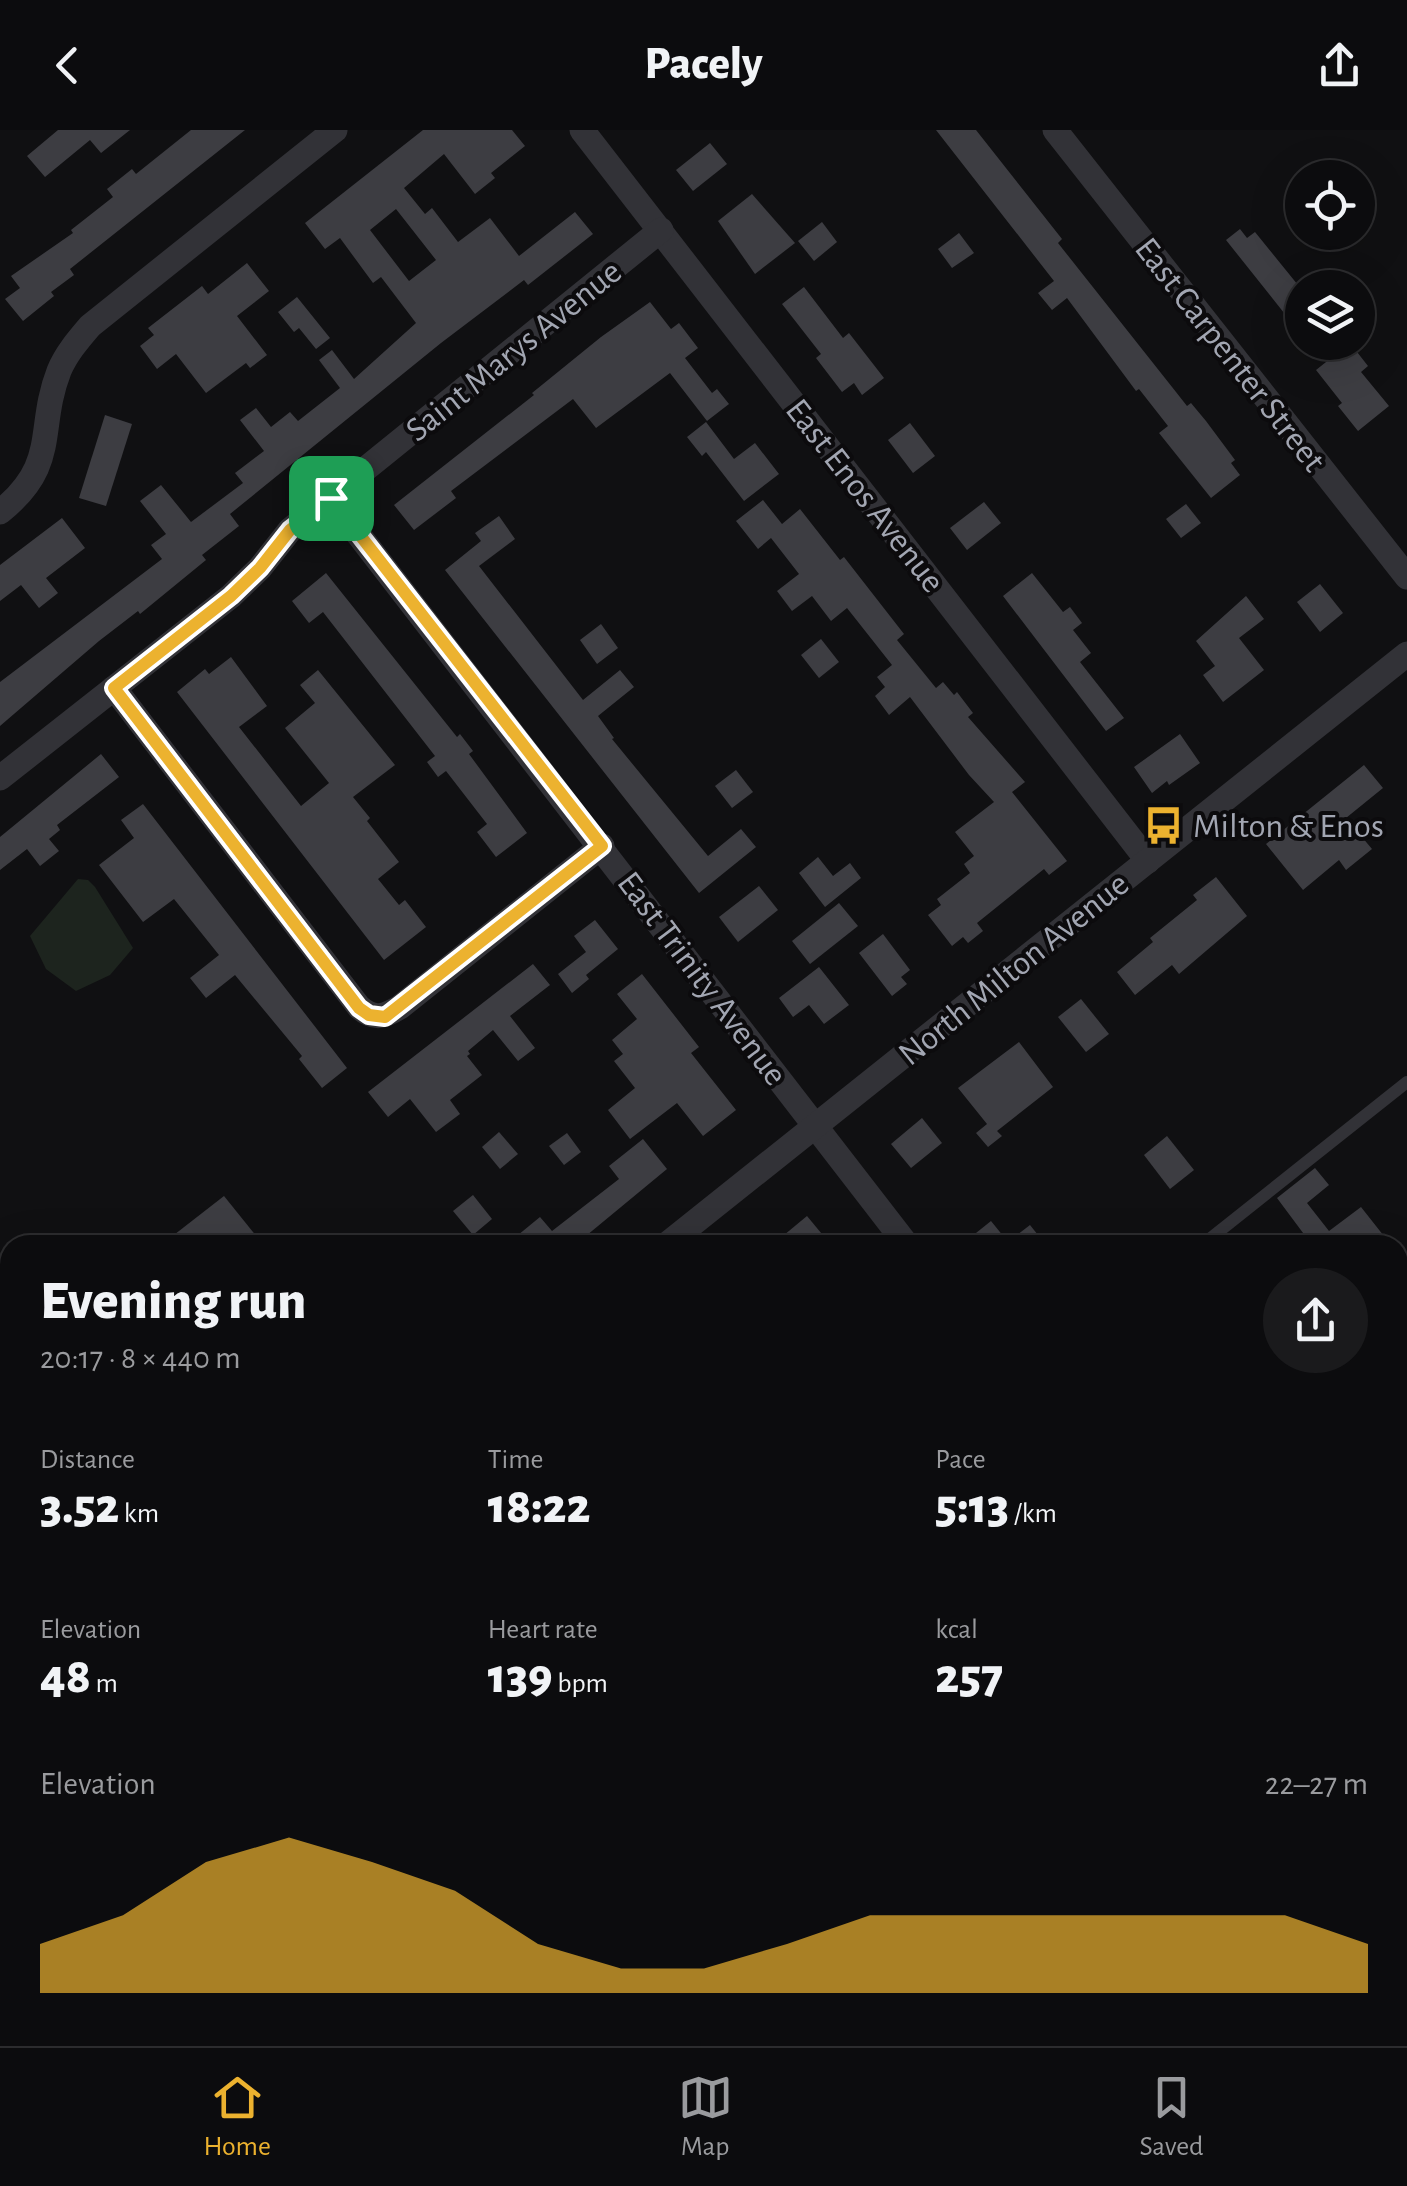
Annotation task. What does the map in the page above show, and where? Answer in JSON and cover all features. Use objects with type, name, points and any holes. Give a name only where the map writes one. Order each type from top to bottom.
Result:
[{"type":"street","points":[[0,512],[29,482],[41,460],[60,368],[90,326],[334,130]]},
{"type":"street","name":"East Enos Avenue","points":[[582,130],[1148,860]]},
{"type":"street","name":"East Carpenter Street","points":[[1055,130],[1407,577]]},
{"type":"street","name":"Saint Marys Avenue","points":[[0,778],[231,596],[290,530],[661,230]]},
{"type":"street","name":"East Trinity Avenue","points":[[331,498],[816,1126]]},
{"type":"street","name":"North Milton Avenue","points":[[679,1235],[1407,654]]},
{"type":"street","points":[[114,688],[359,1008],[369,1015],[385,1017],[400,1007],[602,846]]},
{"type":"street","points":[[816,1126],[900,1235]]},
{"type":"lane","points":[[1215,1235],[1407,1082]]},
{"type":"shaded area","points":[[78,879],[88,880],[95,887],[133,948],[110,975],[76,991],[46,969],[30,936]]},
{"type":"building","points":[[58,130],[130,130],[101,153],[90,140],[45,177],[27,156]]},
{"type":"building","points":[[191,130],[245,130],[70,269],[74,275],[23,321],[5,299],[20,288],[11,276],[73,233],[71,230],[113,197],[107,189],[132,169],[136,174]]},
{"type":"building","points":[[423,130],[512,130],[525,146],[491,173],[495,178],[475,194],[444,154],[404,188],[425,214],[432,208],[458,242],[490,218],[519,256],[575,212],[593,234],[528,285],[524,280],[441,343],[230,514],[239,526],[202,555],[206,560],[140,614],[138,611],[99,641],[0,726],[0,682],[162,559],[151,545],[166,534],[140,501],[161,485],[191,522],[243,483],[235,473],[264,451],[240,420],[256,408],[271,427],[290,412],[298,421],[340,388],[319,360],[332,350],[354,379],[416,323],[381,277],[373,283],[340,238],[325,249],[305,223]],"holes":[[[396,209],[436,260],[409,281],[370,230]]]},
{"type":"building","points":[[936,130],[976,130],[1062,239],[1058,243],[1187,406],[1191,403],[1206,421],[1235,460],[1231,463],[1240,475],[1211,498],[1159,433],[1168,426],[1139,389],[1136,391],[1067,298],[1052,310],[1038,293],[1054,281]]},
{"type":"building","points":[[710,143],[727,164],[693,191],[676,170]]},
{"type":"building","points":[[752,194],[795,243],[755,274],[718,221]]},
{"type":"building","points":[[822,222],[837,242],[814,261],[798,241]]},
{"type":"building","points":[[1240,229],[1247,238],[1255,232],[1286,270],[1285,314],[1226,240]]},
{"type":"building","points":[[959,233],[974,253],[952,268],[938,249]]},
{"type":"building","points":[[247,263],[269,291],[237,316],[267,355],[250,368],[246,363],[206,393],[176,354],[157,369],[140,346],[154,335],[148,328],[202,286],[208,294]]},
{"type":"building","points":[[804,287],[843,338],[849,333],[884,378],[862,395],[854,383],[842,392],[816,358],[821,354],[782,304]]},
{"type":"building","points":[[297,297],[330,338],[316,349],[299,328],[294,332],[278,312]]},
{"type":"building","points":[[650,302],[671,329],[679,323],[698,348],[685,358],[712,393],[717,389],[729,404],[707,421],[670,373],[596,428],[573,399],[451,491],[456,498],[414,530],[394,505],[601,337]]},
{"type":"building","points":[[1329,360],[1363,360],[1368,366],[1361,372],[1389,406],[1358,431],[1316,370]]},
{"type":"building","points":[[105,415],[132,424],[106,506],[79,498]]},
{"type":"building","points":[[706,422],[734,459],[755,443],[779,474],[744,501],[706,452],[702,456],[687,437]]},
{"type":"building","points":[[910,423],[935,456],[913,473],[888,440]]},
{"type":"building","points":[[763,500],[782,524],[800,509],[840,560],[844,557],[904,634],[897,640],[936,688],[943,682],[954,695],[957,692],[973,713],[968,717],[1025,782],[1012,792],[1067,861],[1049,875],[1044,869],[977,923],[983,931],[968,943],[963,937],[952,946],[928,915],[941,905],[937,899],[970,873],[964,864],[974,856],[955,832],[994,802],[910,697],[889,715],[875,696],[885,687],[877,677],[892,665],[847,608],[831,621],[812,596],[792,611],[777,591],[799,574],[771,538],[758,549],[736,521]]},
{"type":"building","points":[[984,502],[1001,523],[967,550],[950,528]]},
{"type":"building","points":[[1186,504],[1201,523],[1181,538],[1166,519]]},
{"type":"building","points":[[499,516],[515,539],[479,566],[583,700],[620,670],[634,687],[598,716],[612,739],[708,856],[741,829],[756,847],[699,893],[445,570],[481,541],[475,533]]},
{"type":"building","points":[[62,518],[85,548],[46,578],[58,593],[39,608],[21,585],[0,601],[0,565]]},
{"type":"building","points":[[326,573],[457,737],[460,734],[473,751],[469,754],[527,833],[496,857],[477,832],[487,824],[446,771],[438,777],[427,762],[435,756],[323,612],[309,623],[292,601]]},
{"type":"building","points":[[1032,573],[1063,612],[1070,607],[1082,623],[1073,630],[1091,653],[1080,662],[1124,718],[1106,731],[1003,596]]},
{"type":"building","points":[[1320,584],[1343,613],[1320,632],[1297,602]]},
{"type":"building","points":[[1246,596],[1264,619],[1239,638],[1264,670],[1223,702],[1203,675],[1215,666],[1196,641]]},
{"type":"building","points":[[601,624],[618,648],[597,664],[580,640]]},
{"type":"building","points":[[821,639],[839,662],[819,678],[801,655]]},
{"type":"building","points":[[231,657],[267,706],[239,727],[301,806],[329,783],[285,728],[315,703],[300,685],[318,670],[395,765],[353,797],[399,862],[378,879],[399,905],[405,900],[426,927],[384,960],[177,692],[205,669],[209,674]]},
{"type":"building","points":[[1180,734],[1200,763],[1152,793],[1134,767]]},
{"type":"building","points":[[101,754],[119,777],[57,825],[60,830],[49,839],[59,851],[40,866],[27,849],[0,870],[0,837]]},
{"type":"building","points":[[1364,765],[1383,788],[1346,818],[1372,849],[1346,870],[1339,860],[1303,890],[1266,844]]},
{"type":"building","points":[[736,770],[753,792],[732,808],[715,786]]},
{"type":"building","points":[[143,804],[347,1068],[322,1088],[299,1059],[302,1056],[235,975],[206,998],[190,978],[219,955],[174,899],[143,922],[99,865],[134,838],[121,820]]},
{"type":"building","points":[[818,857],[833,876],[850,863],[861,878],[825,907],[799,873]]},
{"type":"building","points":[[1216,877],[1247,916],[1179,974],[1172,965],[1135,995],[1117,972],[1153,942],[1150,938],[1197,900],[1193,895]]},
{"type":"building","points":[[759,886],[778,910],[738,942],[719,917]]},
{"type":"building","points":[[839,903],[858,926],[810,964],[792,941]]},
{"type":"building","points":[[595,920],[618,949],[586,975],[589,979],[572,993],[558,974],[586,952],[574,936]]},
{"type":"building","points":[[883,934],[910,970],[901,977],[907,984],[892,996],[859,953]]},
{"type":"building","points":[[533,964],[550,985],[510,1016],[535,1048],[518,1061],[493,1030],[468,1051],[467,1056],[482,1075],[450,1100],[460,1114],[436,1132],[410,1099],[388,1117],[368,1092]]},
{"type":"building","points":[[819,967],[849,1005],[824,1024],[809,1005],[793,1017],[779,998]]},
{"type":"building","points":[[642,974],[699,1047],[691,1053],[736,1110],[703,1136],[677,1103],[630,1139],[608,1110],[635,1088],[614,1061],[623,1054],[612,1040],[637,1019],[617,994]]},
{"type":"building","points":[[1081,999],[1109,1034],[1086,1052],[1058,1017]]},
{"type":"building","points":[[1019,1042],[1053,1087],[997,1131],[1002,1136],[988,1147],[976,1133],[987,1124],[958,1088]]},
{"type":"building","points":[[922,1118],[942,1143],[911,1168],[891,1144]]},
{"type":"building","points":[[499,1132],[518,1154],[500,1169],[482,1147]]},
{"type":"building","points":[[567,1133],[581,1152],[564,1165],[549,1146]]},
{"type":"building","points":[[1167,1136],[1194,1170],[1170,1189],[1144,1155]]},
{"type":"building","points":[[643,1139],[667,1169],[587,1235],[518,1235],[540,1217],[552,1231],[619,1179],[609,1166]]},
{"type":"building","points":[[1315,1168],[1329,1185],[1307,1203],[1329,1231],[1361,1207],[1383,1235],[1305,1235],[1277,1198]]},
{"type":"building","points":[[473,1195],[492,1219],[473,1235],[453,1211]]},
{"type":"building","points":[[224,1196],[255,1235],[174,1235]]},
{"type":"building","points":[[807,1216],[823,1235],[784,1235]]},
{"type":"building","points":[[991,1221],[1002,1235],[974,1235]]},
{"type":"building","points":[[1030,1225],[1038,1235],[1017,1235]]},
{"type":"place","name":"Milton & Enos","points":[[1163,825]]},
{"type":"route","points":[[331,498],[602,846],[385,1017],[369,1015],[359,1008],[114,688],[231,596],[290,530],[331,498]]}]
